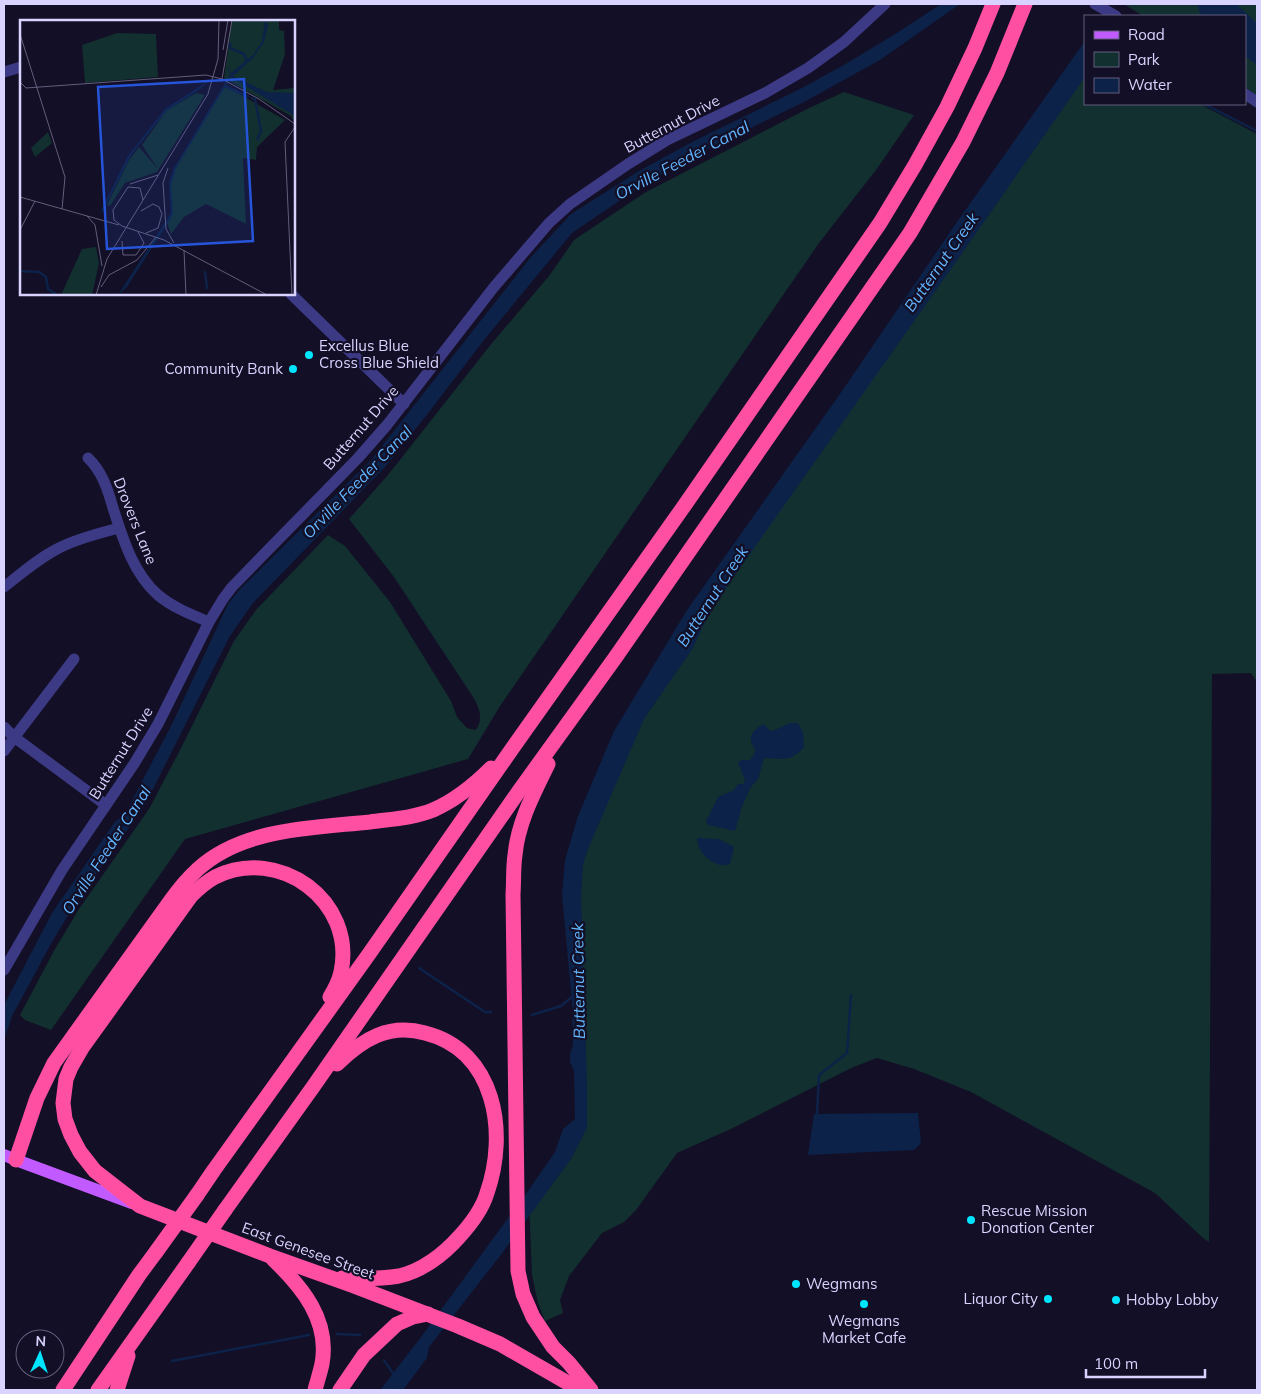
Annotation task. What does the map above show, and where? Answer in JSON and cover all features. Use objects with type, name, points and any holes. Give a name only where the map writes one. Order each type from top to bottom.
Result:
[{"type":"highway","points":[[63,1390],[156,1252],[375,946],[880,223],[947,107],[975,48],[993,4]]},
{"type":"highway","points":[[98,1390],[313,1088],[750,465],[910,233],[962,142],[997,73],[1024,4]]},
{"type":"highway","points":[[564,730],[529,802],[514,856],[517,1252],[518,1271],[523,1294],[533,1316],[553,1347],[591,1390]]},
{"type":"highway","points":[[8,1158],[54,1063],[171,900],[199,868],[235,845],[258,838],[283,832],[409,817],[432,810],[463,793],[514,746]]},
{"type":"highway","points":[[140,1206],[95,1170],[80,1152],[65,1119],[63,1103],[66,1079],[82,1048],[191,896],[214,878],[231,871],[246,868],[259,867],[275,870],[292,876],[311,888],[330,909],[341,938],[341,972],[336,987],[308,1038]]},
{"type":"highway","points":[[313,1088],[348,1053],[372,1037],[394,1031],[417,1031],[434,1035],[448,1042],[469,1058],[487,1085],[496,1123],[497,1147],[487,1194],[468,1228],[453,1244],[434,1260],[400,1276],[360,1279],[331,1278]]},
{"type":"highway","name":"East Genesee Street","points":[[140,1206],[428,1314],[500,1344],[580,1390]]},
{"type":"highway","points":[[270,1256],[298,1286],[313,1308],[321,1329],[322,1363],[315,1390]]},
{"type":"highway","points":[[340,1390],[364,1355],[397,1324],[413,1317],[428,1314]]},
{"type":"highway","points":[[117,1390],[134,1339]]},
{"type":"main road","name":"East Genesee Street","points":[[8,1158],[140,1206]]},
{"type":"street","name":"Butternut Drive","points":[[4,970],[62,870],[134,764],[158,724],[222,599],[358,458],[387,425],[494,287],[544,229],[570,204],[667,140],[765,93],[808,68],[844,42],[885,4]]},
{"type":"street","points":[[1095,4],[1114,15]]},
{"type":"street","points":[[4,72],[20,67]]},
{"type":"street","points":[[1246,95],[1257,102]]},
{"type":"street","points":[[292,295],[404,404]]},
{"type":"street","name":"Drovers Lane","points":[[88,458],[98,469],[128,550],[146,583],[166,601],[209,622]]},
{"type":"street","points":[[4,587],[40,559],[61,546],[119,528]]},
{"type":"street","points":[[4,751],[74,659]]},
{"type":"street","points":[[4,727],[14,737],[106,805]]},
{"type":"green space","points":[[1124,4],[1257,4],[1257,96],[1246,88],[1246,15],[1141,15]]},
{"type":"green space","points":[[1084,56],[1084,105],[1202,105],[1257,134],[1257,682],[1251,673],[1212,674],[1209,1242],[1155,1193],[971,1092],[914,1069],[877,1058],[851,1068],[733,1128],[677,1153],[636,1210],[624,1222],[602,1233],[569,1276],[560,1300],[563,1313],[545,1321],[538,1303],[532,1275],[529,1201],[581,1114],[575,868],[623,736]]},
{"type":"green space","points":[[844,92],[914,115],[876,170],[819,243],[500,706],[468,759],[185,839],[51,1030],[25,1020],[20,1015],[55,949],[79,909],[149,809],[234,641],[256,610],[328,535],[345,546],[390,602],[451,701],[457,717],[467,728],[476,730],[480,722],[480,715],[475,700],[394,577],[349,519],[388,475],[492,343],[549,276],[574,240],[646,192]]},
{"type":"water","name":"Orville Feeder Canal","points":[[941,4],[960,4],[880,60],[806,101],[695,155],[644,184],[572,233],[484,340],[385,467],[253,603],[230,636],[145,805],[76,902],[52,942],[12,1016],[4,1040],[5,1003],[52,913],[114,823],[126,812],[173,722],[228,604],[240,589],[371,460],[530,258],[571,214],[639,171],[696,140],[802,88],[849,62]]},
{"type":"water","points":[[1197,4],[1236,4],[1257,23],[1257,65],[1246,57],[1246,15],[1201,15]]},
{"type":"water","name":"Butternut Creek","points":[[1084,42],[1084,78],[728,585],[705,622],[693,648],[644,719],[588,849],[583,865],[581,896],[587,1128],[571,1159],[500,1256],[429,1347],[427,1358],[403,1390],[380,1390],[528,1191],[555,1152],[563,1129],[575,1119],[574,1071],[570,1062],[573,1045],[572,1002],[562,895],[565,860],[578,816],[614,731],[687,610],[842,391],[959,219]]},
{"type":"water","points":[[790,723],[798,723],[803,732],[804,747],[800,752],[791,757],[781,759],[764,758],[758,779],[750,788],[742,807],[735,831],[708,825],[706,821],[718,797],[734,790],[738,784],[743,784],[745,780],[738,763],[741,760],[750,760],[755,752],[751,741],[754,731],[764,724],[769,730],[773,731]]},
{"type":"water","points":[[697,838],[719,839],[734,847],[730,864],[720,865],[709,860],[700,850]]},
{"type":"water","points":[[918,1113],[921,1143],[914,1150],[808,1155],[814,1114]]},
{"type":"waterway","points":[[1206,105],[1257,131]]},
{"type":"waterway","points":[[419,968],[485,1012],[491,1012]]},
{"type":"waterway","points":[[817,1114],[819,1075],[847,1053],[851,995]]},
{"type":"waterway","name":"Butternut Creek","points":[[532,1015],[561,1006],[573,996]]},
{"type":"waterway","points":[[337,1334],[360,1335]]},
{"type":"waterway","points":[[172,1361],[309,1335]]},
{"type":"waterway","points":[[384,1360],[394,1375]]},
{"type":"place","name":"Excellus Blue Cross Blue Shield","points":[[309,355]]},
{"type":"place","name":"Community Bank","points":[[293,369]]},
{"type":"place","name":"Rescue Mission Donation Center","points":[[971,1220]]},
{"type":"place","name":"Wegmans","points":[[796,1284]]},
{"type":"place","name":"Liquor City","points":[[1048,1299]]},
{"type":"place","name":"Hobby Lobby","points":[[1116,1300]]},
{"type":"place","name":"Wegmans Market Cafe","points":[[864,1304]]}]
